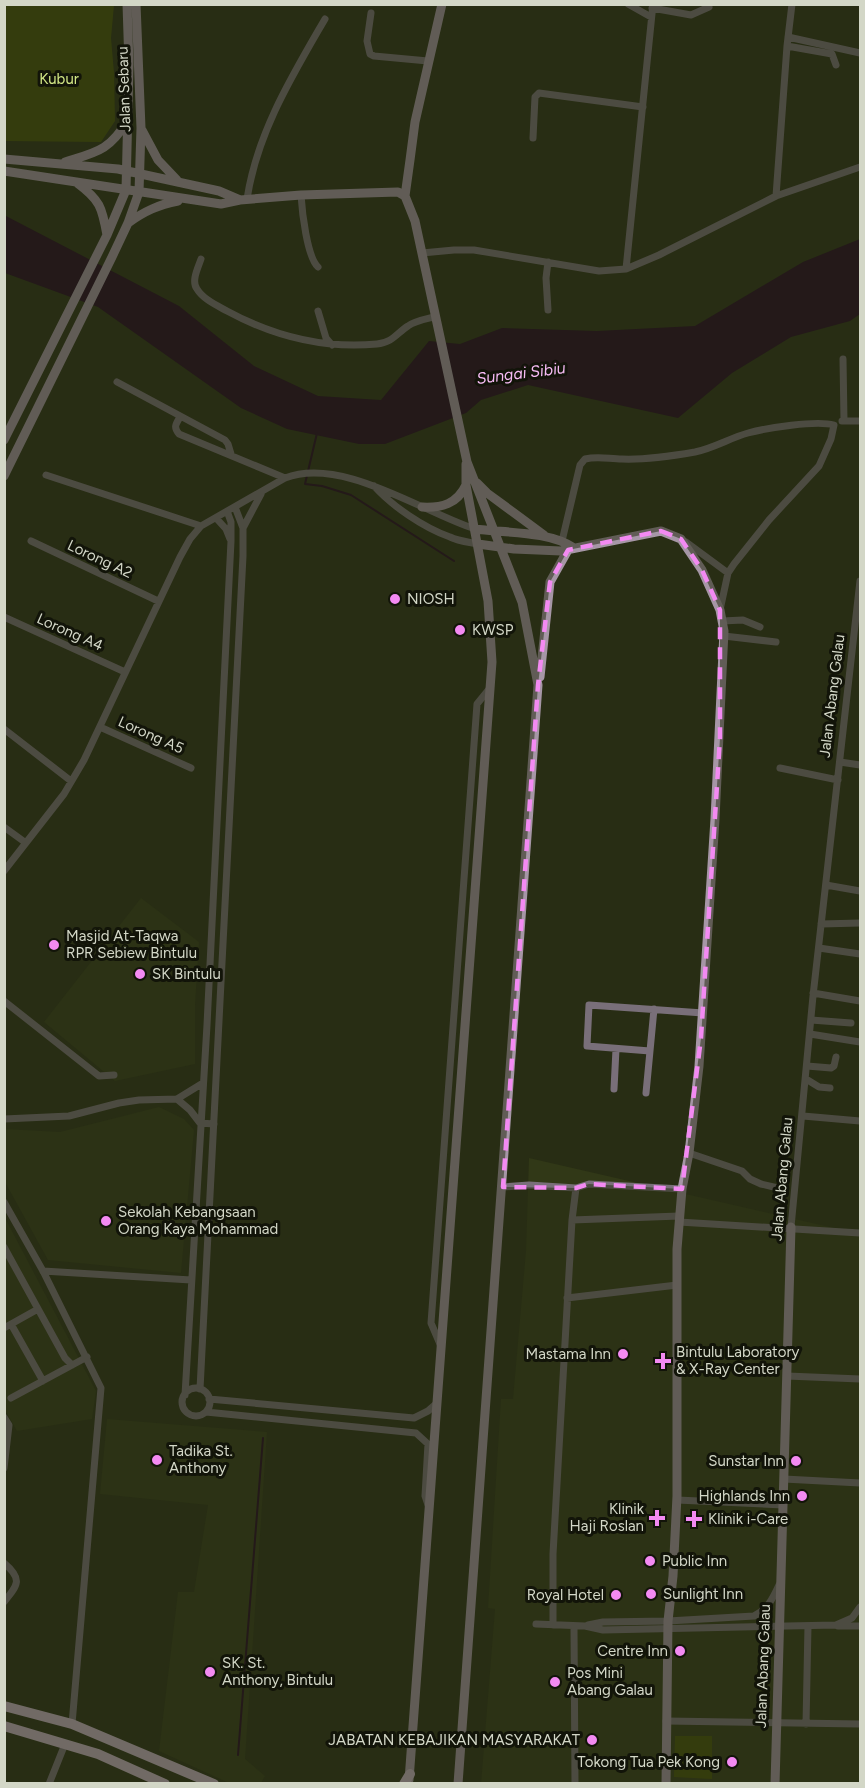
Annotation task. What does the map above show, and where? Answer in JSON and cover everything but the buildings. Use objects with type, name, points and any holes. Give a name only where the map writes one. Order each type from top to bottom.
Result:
[{"type":"main road","name":"Jalan Sebaru","points":[[4,440],[97,256],[126,190],[128,4]]},
{"type":"main road","name":"Jalan Sebaru","points":[[4,476],[112,257],[139,192],[141,128],[136,4]]},
{"type":"main road","points":[[408,1780],[492,662],[488,601],[475,529],[467,462],[438,336],[415,220],[405,196],[415,122],[442,4]]},
{"type":"main road","points":[[60,163],[109,146],[128,119]]},
{"type":"main road","points":[[141,128],[158,160],[179,182]]},
{"type":"main road","points":[[4,159],[141,173],[219,191],[244,200]]},
{"type":"main road","points":[[4,171],[221,204],[301,195],[398,192],[405,196]]},
{"type":"main road","points":[[75,181],[95,196],[103,214],[107,235]]},
{"type":"main road","points":[[128,223],[159,204],[183,199]]},
{"type":"main road","points":[[422,507],[439,507],[450,504],[470,482]]},
{"type":"main road","points":[[470,482],[500,547],[522,603],[538,685]]},
{"type":"main road","points":[[470,482],[548,537]]},
{"type":"main road","points":[[475,529],[548,537],[562,540],[571,549]]},
{"type":"main road","points":[[478,544],[537,550],[571,549],[661,531],[681,539],[702,570],[723,621],[716,801],[703,1013],[689,1153],[679,1219],[677,1500],[668,1624],[666,1784]]},
{"type":"main road","points":[[458,1784],[538,685],[550,582],[571,549]]},
{"type":"main road","name":"Jalan Abang Galau","points":[[775,1784],[791,1227]]},
{"type":"main road","points":[[4,1706],[72,1724],[214,1784]]},
{"type":"main road","points":[[4,1726],[98,1754],[165,1784]]},
{"type":"main road","points":[[139,1772],[151,1784]]},
{"type":"street","points":[[628,4],[651,16]]},
{"type":"street","points":[[776,196],[792,4]]},
{"type":"street","points":[[626,269],[652,6],[691,15],[709,7]]},
{"type":"street","points":[[371,13],[367,40],[370,54],[374,57],[428,61]]},
{"type":"street","points":[[244,200],[276,106],[325,19]]},
{"type":"street","points":[[788,37],[861,53]]},
{"type":"street","points":[[787,46],[832,54],[836,65]]},
{"type":"street","points":[[533,138],[535,97],[539,93],[643,107]]},
{"type":"street","points":[[422,253],[474,250],[599,271],[626,269],[659,255],[776,196],[861,167]]},
{"type":"street","points":[[301,195],[303,219],[313,260],[318,267]]},
{"type":"street","points":[[201,259],[194,280],[196,289],[210,301],[250,323],[303,340],[332,345],[379,344],[388,342],[411,324],[434,317]]},
{"type":"street","points":[[548,262],[546,278],[548,310]]},
{"type":"street","points":[[318,311],[327,338],[332,345]]},
{"type":"street","points":[[843,359],[844,421]]},
{"type":"street","points":[[117,382],[214,435],[228,444],[231,454]]},
{"type":"street","points":[[180,417],[175,425],[179,434],[285,478]]},
{"type":"street","points":[[562,540],[580,465],[585,459],[600,457],[622,459],[678,454],[699,451],[755,432],[813,423],[825,422],[834,425],[844,421],[861,421]]},
{"type":"street","points":[[720,610],[728,573],[769,520],[819,466],[831,439],[834,425]]},
{"type":"street","points":[[210,447],[214,435]]},
{"type":"street","points":[[4,871],[71,781],[100,728],[185,548],[201,526],[285,478],[311,474],[345,478],[374,486],[475,529]]},
{"type":"street","points":[[45,475],[201,526]]},
{"type":"street","points":[[374,486],[386,499],[423,524],[451,538],[478,544]]},
{"type":"street","points":[[243,528],[262,492]]},
{"type":"street","points":[[200,1389],[243,556],[243,528],[235,507]]},
{"type":"street","points":[[228,511],[231,522],[231,541],[203,1081],[183,1407],[189,1414],[197,1416],[206,1412],[416,1434],[428,1444],[425,1496],[428,1505]]},
{"type":"street","points":[[216,518],[226,529],[231,541]]},
{"type":"street","points":[[681,539],[728,573]]},
{"type":"street","name":"Lorong A2","points":[[31,541],[158,601]]},
{"type":"street","name":"Jalan Abang Galau","points":[[791,1227],[813,993],[861,581]]},
{"type":"street","name":"Lorong A4","points":[[4,617],[125,672]]},
{"type":"street","points":[[723,621],[743,620],[760,627]]},
{"type":"street","points":[[724,636],[777,642]]},
{"type":"street","name":"Lorong A5","points":[[100,728],[191,768]]},
{"type":"street","points":[[4,729],[71,781]]},
{"type":"street","points":[[840,762],[861,765]]},
{"type":"street","points":[[780,768],[838,780]]},
{"type":"street","points":[[4,826],[26,843]]},
{"type":"street","points":[[826,885],[861,891]]},
{"type":"street","points":[[821,924],[861,923]]},
{"type":"street","points":[[819,948],[861,954]]},
{"type":"street","points":[[813,993],[861,1000]]},
{"type":"street","points":[[4,1001],[99,1076],[114,1074]]},
{"type":"street","points":[[650,1051],[587,1046],[590,1005],[703,1013]]},
{"type":"street","points":[[646,1093],[654,1009]]},
{"type":"street","points":[[811,1020],[851,1023]]},
{"type":"street","points":[[4,1119],[69,1116],[119,1103],[148,1099],[177,1099],[203,1081],[212,1025],[219,1022]]},
{"type":"street","points":[[810,1034],[861,1042]]},
{"type":"street","points":[[614,1089],[616,1049]]},
{"type":"street","points":[[807,1066],[831,1068],[834,1066],[836,1057]]},
{"type":"street","points":[[806,1079],[819,1087],[830,1088]]},
{"type":"street","points":[[177,1099],[200,1123],[214,1124]]},
{"type":"street","points":[[803,1116],[861,1121]]},
{"type":"street","points":[[689,1153],[742,1171],[750,1179],[778,1188]]},
{"type":"street","points":[[503,1187],[529,1185],[576,1188],[589,1184],[682,1189]]},
{"type":"street","points":[[553,1625],[552,1574],[567,1298],[576,1188]]},
{"type":"street","points":[[4,1202],[43,1271],[87,1357],[99,1382],[101,1392],[72,1724]]},
{"type":"street","points":[[572,1220],[679,1219],[861,1233]]},
{"type":"street","points":[[5,1249],[65,1358],[72,1365]]},
{"type":"street","points":[[43,1271],[191,1280]]},
{"type":"street","points":[[567,1298],[677,1285]]},
{"type":"street","points":[[38,1309],[8,1326],[43,1381]]},
{"type":"street","points":[[11,1398],[87,1357]]},
{"type":"street","points":[[787,1376],[861,1379]]},
{"type":"street","points":[[185,1395],[192,1389],[200,1389],[209,1399],[210,1404],[206,1412]]},
{"type":"street","points":[[209,1399],[414,1418],[436,1404]]},
{"type":"street","points":[[4,1417],[9,1425],[4,1468]]},
{"type":"street","points":[[784,1479],[861,1483]]},
{"type":"street","points":[[677,1500],[783,1505]]},
{"type":"street","points":[[4,1563],[17,1578],[16,1585],[4,1602]]},
{"type":"street","points":[[536,1624],[585,1626],[603,1630],[754,1616],[770,1604],[781,1580]]},
{"type":"street","points":[[836,1625],[852,1618],[861,1607]]},
{"type":"street","points":[[668,1624],[861,1626]]},
{"type":"street","points":[[574,1626],[575,1784]]},
{"type":"street","points":[[806,1724],[808,1626]]},
{"type":"street","points":[[666,1721],[861,1724]]},
{"type":"street","points":[[49,1784],[65,1744]]},
{"type":"highlighted area","points":[[661,531],[671,533],[681,539],[702,570],[720,610],[720,738],[701,1038],[682,1189],[589,1184],[576,1188],[503,1187],[538,685],[550,582],[568,550]]},
{"type":"shaded area","name":"SK Bintulu","points":[[141,898],[199,942],[195,1005],[195,1064],[115,1081],[44,1022]]},
{"type":"shaded area","name":"Sekolah Kebangsaan Orang Kaya Mohammad","points":[[159,1107],[184,1119],[194,1130],[181,1273],[48,1260],[5,1182],[5,1129],[60,1132]]},
{"type":"shaded area","points":[[529,1158],[860,1234],[860,1783],[481,1784],[495,1609],[488,1608],[501,1399],[513,1399],[526,1251]]},
{"type":"shaded area","points":[[4,1216],[96,1391],[92,1419],[17,1431],[5,1410]]},
{"type":"shaded area","name":"SK. St. Anthony, Bintulu","points":[[107,1419],[267,1432],[245,1759],[265,1776],[261,1783],[229,1783],[159,1751],[178,1592],[194,1592],[208,1505],[100,1494]]},
{"type":"green space","name":"Kubur","points":[[5,4],[114,5],[111,38],[115,121],[101,142],[5,141]]},
{"type":"green space","points":[[675,1736],[712,1736],[712,1779],[674,1777]]},
{"type":"water","name":"Sungai Sibiu","points":[[4,215],[179,306],[254,366],[318,396],[381,400],[429,341],[460,344],[502,328],[597,331],[695,326],[803,262],[860,239],[860,314],[850,321],[791,337],[732,373],[678,418],[528,385],[481,400],[466,413],[385,444],[359,444],[287,429],[241,408],[98,307],[5,273]]},
{"type":"waterway","points":[[317,433],[305,484],[322,486],[351,495],[454,561]]},
{"type":"waterway","points":[[238,1755],[263,1438]]},
{"type":"place","name":"NIOSH","points":[[395,599]]},
{"type":"place","name":"KWSP","points":[[460,630]]},
{"type":"place","name":"Masjid At-Taqwa RPR Sebiew Bintulu","points":[[54,945]]},
{"type":"place","name":"SK Bintulu","points":[[140,974]]},
{"type":"place","name":"Sekolah Kebangsaan Orang Kaya Mohammad","points":[[106,1221]]},
{"type":"place","name":"Mastama Inn","points":[[623,1354]]},
{"type":"place","name":"Bintulu Laboratory & X-Ray Center","points":[[663,1361]]},
{"type":"place","name":"Tadika St. Anthony","points":[[157,1460]]},
{"type":"place","name":"Sunstar Inn","points":[[796,1461]]},
{"type":"place","name":"Highlands Inn","points":[[802,1496]]},
{"type":"place","name":"Klinik Haji Roslan","points":[[657,1518]]},
{"type":"place","name":"Klinik i-Care","points":[[694,1519]]},
{"type":"place","name":"Public Inn","points":[[650,1561]]},
{"type":"place","name":"Sunlight Inn","points":[[651,1594]]},
{"type":"place","name":"Royal Hotel","points":[[616,1595]]},
{"type":"place","name":"Centre Inn","points":[[680,1651]]},
{"type":"place","name":"SK. St. Anthony, Bintulu","points":[[210,1672]]},
{"type":"place","name":"Pos Mini Abang Galau","points":[[555,1682]]},
{"type":"place","name":"JABATAN KEBAJIKAN MASYARAKAT","points":[[592,1740]]},
{"type":"place","name":"Tokong Tua Pek Kong","points":[[732,1762]]}]
